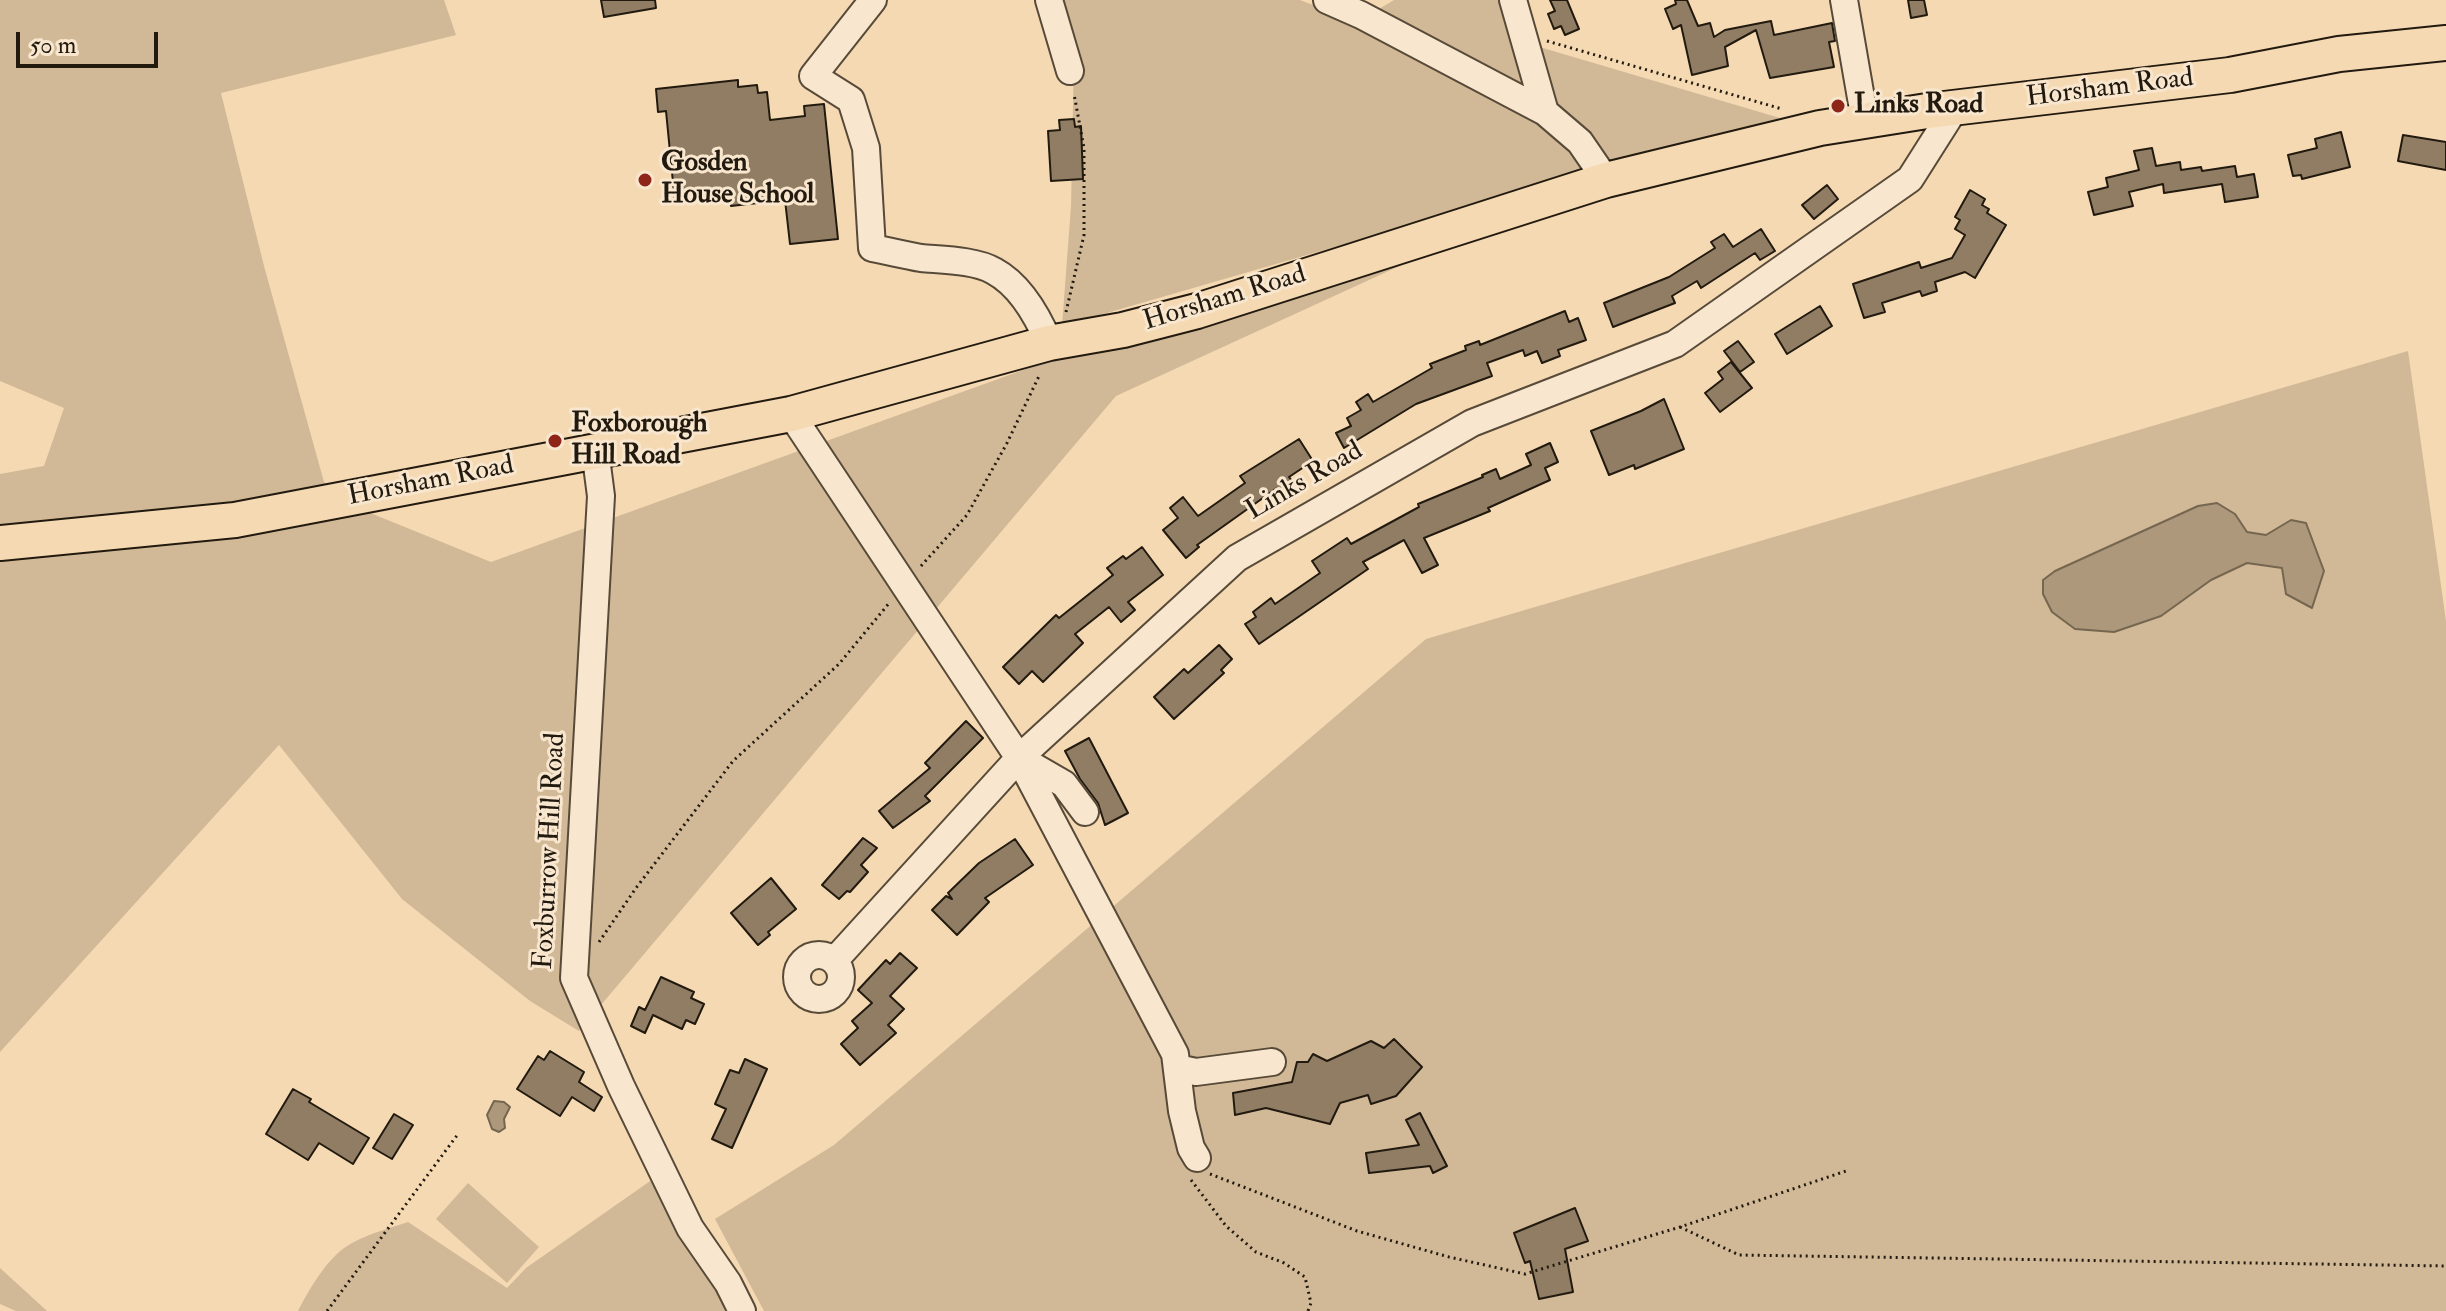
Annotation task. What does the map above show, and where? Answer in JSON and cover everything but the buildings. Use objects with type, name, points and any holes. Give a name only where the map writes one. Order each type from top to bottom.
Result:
[{"type":"main road","name":"Horsham Road","points":[[0,543],[235,520],[791,414],[1054,343],[1197,311],[1606,180],[1820,128],[1955,108],[2230,75],[2339,54],[2446,43]]},
{"type":"street","points":[[873,0],[813,76],[851,100],[866,148],[872,248],[954,261],[993,271],[1017,291],[1054,343]]},
{"type":"street","points":[[1049,0],[1070,71]]},
{"type":"street","points":[[1327,0],[1545,112],[1580,142],[1606,180]]},
{"type":"street","points":[[1361,15],[1384,0]]},
{"type":"street","points":[[1513,0],[1545,112]]},
{"type":"street","points":[[1844,0],[1865,121]]},
{"type":"street","name":"Links Road","points":[[834,961],[1019,758],[1237,558],[1472,423],[1675,344],[1910,179],[1955,108]]},
{"type":"street","points":[[791,414],[1019,758],[1175,1054],[1182,1111],[1194,1153]]},
{"type":"street","name":"Foxburrow Hill Road","points":[[595,450],[601,496],[574,978],[621,1086],[690,1228],[728,1283],[742,1311]]},
{"type":"street","points":[[1019,758],[1064,784],[1085,812]]},
{"type":"street","points":[[1177,1068],[1196,1072],[1272,1062]]},
{"type":"path","points":[[1523,34],[1794,112],[1820,128]]},
{"type":"path","points":[[574,978],[636,888],[733,761],[839,664],[967,515],[1007,443],[1054,343],[1084,235],[1084,148],[1070,71]]},
{"type":"path","points":[[327,1311],[458,1134]]},
{"type":"path","points":[[1194,1153],[1208,1173],[1357,1231],[1525,1274],[1680,1227],[1846,1171]]},
{"type":"path","points":[[1194,1153],[1191,1179],[1203,1199],[1226,1226],[1256,1252],[1284,1263],[1305,1277],[1311,1303],[1308,1311]]},
{"type":"path","points":[[1680,1227],[1739,1255],[2446,1266]]},
{"type":"shaded area","points":[[0,0],[444,0],[456,35],[221,93],[264,266],[324,482],[363,510],[491,562],[1037,365],[1417,258],[1116,396],[579,1031],[530,1001],[402,899],[279,745],[0,1052],[0,474],[44,466],[64,408],[0,381]]},
{"type":"shaded area","points":[[1053,0],[1300,0],[1357,22],[1394,0],[1507,0],[1526,43],[1780,118],[1062,326],[1071,206],[1074,52]]},
{"type":"shaded area","points":[[2408,351],[2446,621],[2446,1311],[764,1311],[715,1219],[834,1145],[1426,639]]},
{"type":"shaded area","points":[[2217,503],[2235,514],[2247,532],[2266,535],[2291,520],[2306,523],[2324,571],[2312,608],[2286,594],[2282,568],[2247,563],[2211,580],[2161,616],[2114,632],[2075,629],[2052,612],[2043,594],[2043,580],[2055,571],[2198,506]]},
{"type":"shaded area","points":[[494,1101],[504,1102],[510,1107],[504,1119],[505,1128],[499,1132],[492,1129],[487,1115]]},
{"type":"shaded area","points":[[663,1172],[740,1311],[298,1311],[321,1272],[345,1247],[408,1222],[507,1288],[526,1268]]},
{"type":"shaded area","points":[[468,1183],[539,1247],[507,1283],[436,1219]]},
{"type":"shaded area","points":[[0,1268],[47,1311],[16,1311],[0,1304]]},
{"type":"place","name":"Links Road","points":[[1838,106]]},
{"type":"place","name":"Gosden House School","points":[[645,180]]},
{"type":"place","name":"Foxborough Hill Road","points":[[555,441]]}]
